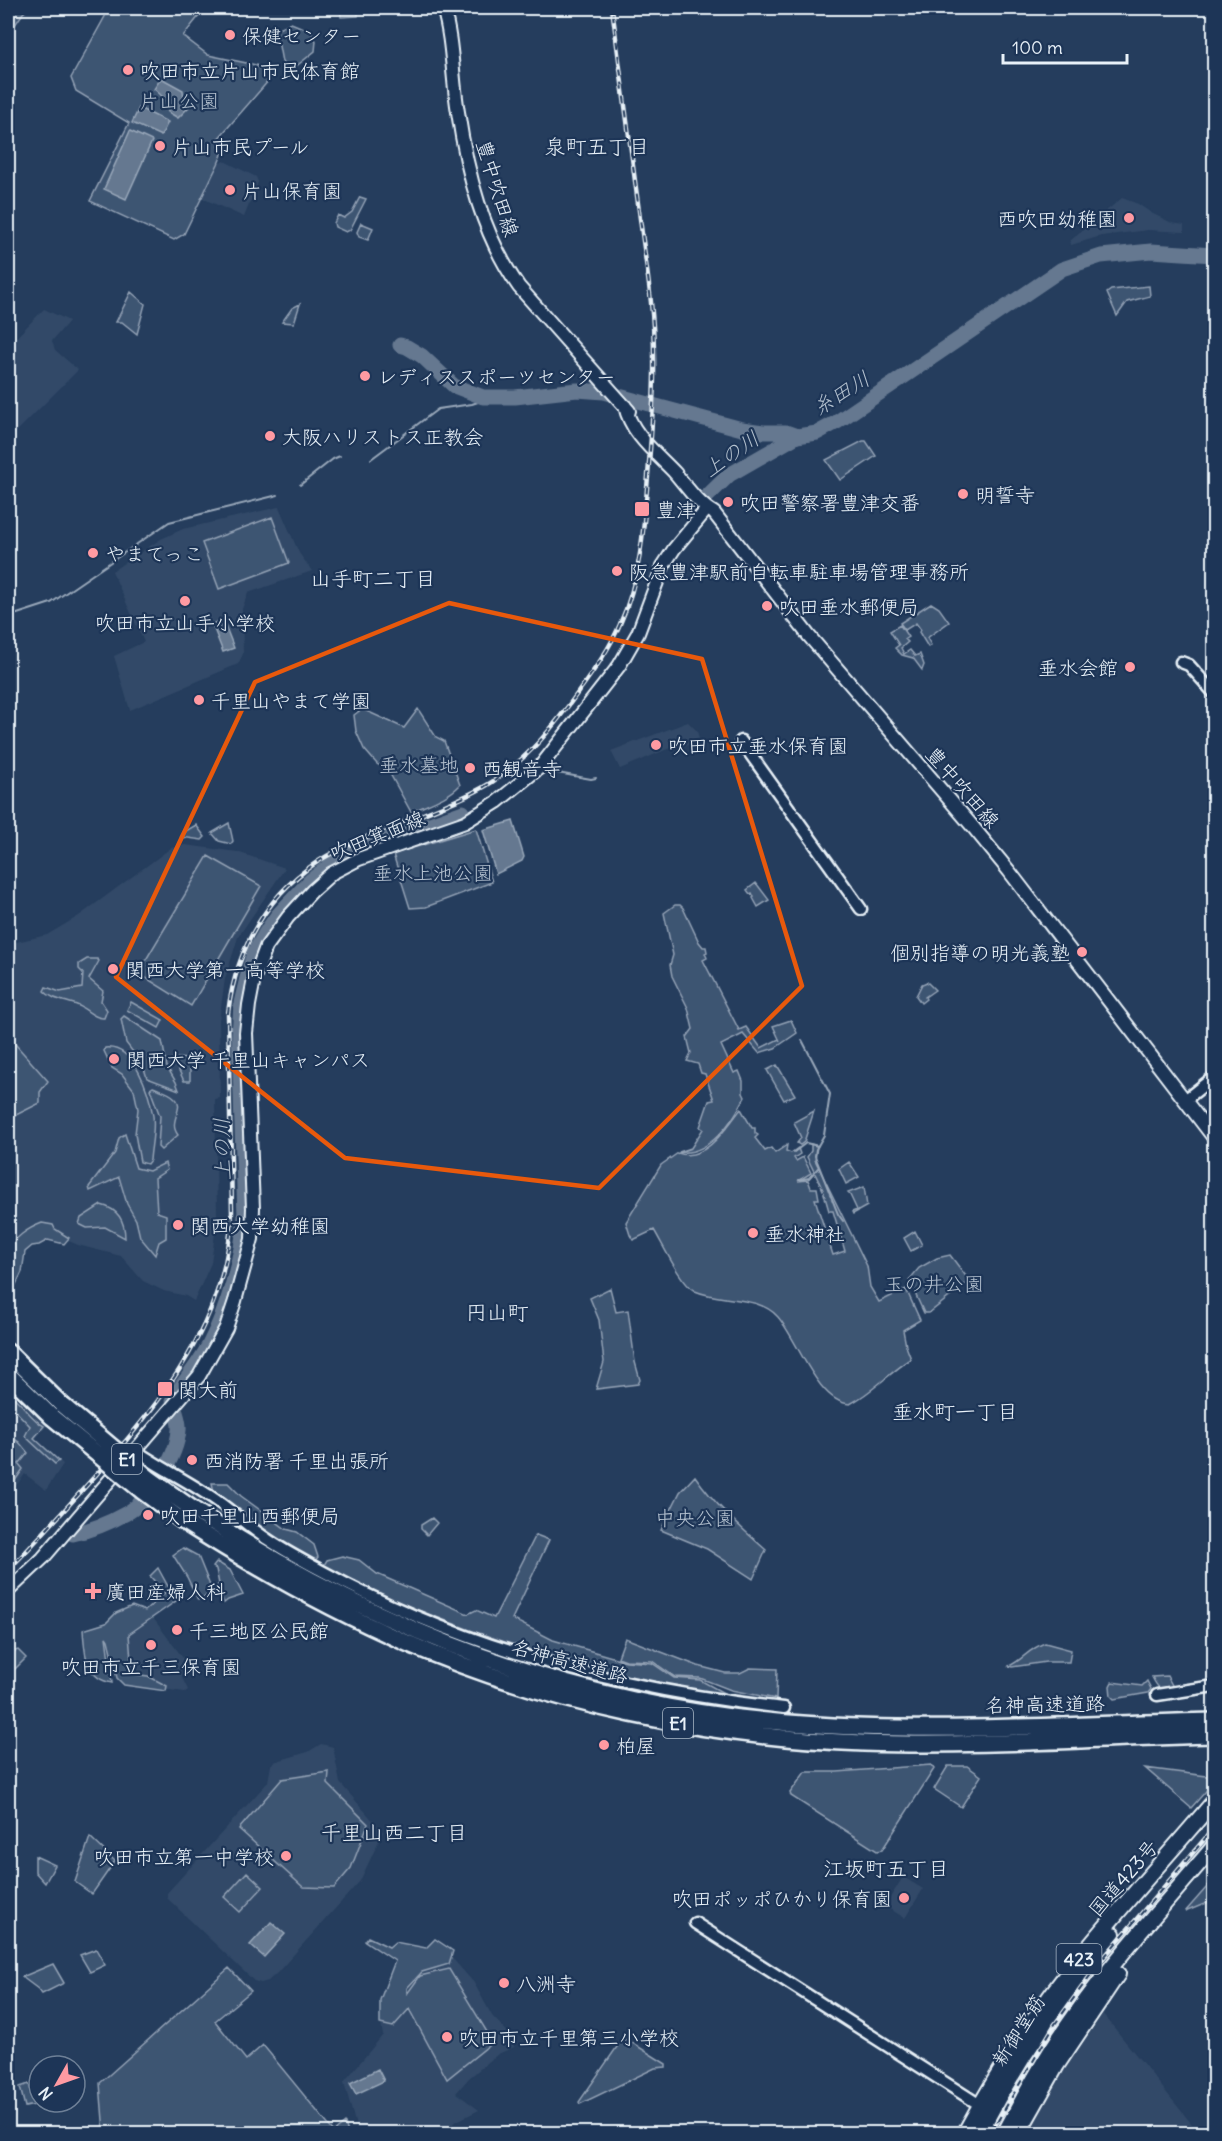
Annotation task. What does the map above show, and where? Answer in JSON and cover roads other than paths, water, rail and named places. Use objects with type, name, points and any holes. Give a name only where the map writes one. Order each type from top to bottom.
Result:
[{"type":"highway","name":"名神高速道路","points":[[8,1353],[57,1411]]},
{"type":"highway","name":"名神高速道路","points":[[8,1374],[57,1411],[142,1491],[353,1603],[414,1631],[515,1669],[645,1702],[715,1714],[799,1724],[928,1727],[1215,1721]]},
{"type":"highway","name":"名神高速道路","points":[[189,1516],[284,1582],[408,1644],[536,1690],[610,1709],[730,1731],[862,1743],[987,1742],[1215,1735]]},
{"type":"highway","name":"国道423号","points":[[964,2133],[1033,2022],[1065,1976],[1215,1801]]},
{"type":"highway","name":"新御堂筋","points":[[979,2133],[1029,2045],[1057,2005],[1114,1931],[1215,1815]]},
{"type":"highway","name":"新御堂筋","points":[[1004,2133],[1047,2057],[1072,2020],[1131,1943],[1215,1846]]},
{"type":"highway","name":"423","points":[[1018,2133],[1057,2065],[1110,1984],[1215,1860]]},
{"type":"main road","name":"豊中吹田線","points":[[443,8],[450,39],[460,122],[472,175],[489,233],[504,266],[519,287],[618,398],[635,430],[702,504],[714,513],[834,666],[988,844],[1215,1138]]},
{"type":"main road","name":"吹田箕面線","points":[[8,1591],[42,1558],[199,1376],[226,1328],[252,1239],[254,1208],[246,1033],[254,979],[266,947],[288,917],[332,873],[359,859],[465,822],[497,802],[540,767],[619,666],[638,633],[663,566],[702,504]]},
{"type":"street","points":[[1180,662],[1189,665],[1215,693]]},
{"type":"street","points":[[741,741],[861,909]]},
{"type":"street","points":[[1185,1100],[1215,1077]]},
{"type":"street","points":[[136,1451],[207,1494],[268,1540],[324,1572],[390,1604],[467,1636],[566,1668],[639,1686],[715,1700],[784,1708]]},
{"type":"street","points":[[1157,1695],[1215,1686]]},
{"type":"street","points":[[695,1923],[980,2105]]},
{"type":"waterway","name":"糸田川","points":[[400,345],[422,356],[454,386],[483,397],[515,397],[577,390],[604,392],[742,429],[786,432],[797,436],[817,433],[837,422],[1062,269],[1101,256],[1151,251],[1214,255]]},
{"type":"waterway","points":[[371,459],[438,409],[472,404],[490,398]]},
{"type":"waterway","name":"上の川","points":[[692,511],[729,475],[797,436]]},
{"type":"waterway","points":[[300,485],[340,456]]},
{"type":"waterway","points":[[8,617],[51,603],[169,522],[278,495]]},
{"type":"waterway","points":[[547,769],[552,772],[596,778]]},
{"type":"waterway","name":"上の川","points":[[73,1534],[100,1526],[125,1514],[143,1499],[160,1477],[173,1452],[179,1430],[173,1398],[209,1345],[228,1299],[241,1249],[245,1217],[239,1036],[241,1003],[254,953],[277,916],[311,880],[336,861],[355,851],[463,812]]},
{"type":"waterway","points":[[802,1040],[830,1094],[824,1135],[816,1149],[815,1156],[838,1214],[843,1221]]},
{"type":"waterway","points":[[794,1152],[806,1143],[818,1146]]},
{"type":"waterway","points":[[799,1180],[809,1178],[818,1168]]},
{"type":"railway","points":[[8,1570],[121,1447],[168,1387],[204,1324],[218,1289],[227,1252],[232,1213],[228,1013],[239,966],[259,923],[288,885],[327,856],[474,792],[492,782],[518,762],[551,728],[591,675],[612,642],[627,606],[637,570],[645,514],[653,400],[654,337],[649,283],[612,8]]},
{"type":"railway","points":[[990,2134],[1055,2024],[1100,1962],[1214,1828]]},
{"type":"place","name":"保健センター","points":[[230,35]]},
{"type":"place","name":"吹田市立片山市民体育館","points":[[128,70]]},
{"type":"place","name":"片山市民プール","points":[[160,146]]},
{"type":"place","name":"片山保育園","points":[[230,190]]},
{"type":"place","name":"西吹田幼稚園","points":[[1129,218]]},
{"type":"place","name":"レディススポーツセンター","points":[[365,376]]},
{"type":"place","name":"大阪ハリストス正教会","points":[[270,436]]},
{"type":"place","name":"明誓寺","points":[[963,494]]},
{"type":"place","name":"吹田警察署豊津交番","points":[[728,502]]},
{"type":"place","name":"豊津","points":[[642,509]]},
{"type":"place","name":"やまてっこ","points":[[93,553]]},
{"type":"place","name":"阪急豊津駅前自転車駐車場管理事務所","points":[[617,571]]},
{"type":"place","name":"吹田市立山手小学校","points":[[185,601]]},
{"type":"place","name":"吹田垂水郵便局","points":[[767,606]]},
{"type":"place","name":"垂水会館","points":[[1130,667]]},
{"type":"place","name":"千里山やまて学園","points":[[199,700]]},
{"type":"place","name":"吹田市立垂水保育園","points":[[656,745]]},
{"type":"place","name":"西観音寺","points":[[470,768]]},
{"type":"place","name":"個別指導の明光義塾","points":[[1082,952]]},
{"type":"place","name":"関西大学第一高等学校","points":[[113,969]]},
{"type":"place","name":"関西大学 千里山キャンパス","points":[[114,1059]]},
{"type":"place","name":"関西大学幼稚園","points":[[178,1225]]},
{"type":"place","name":"垂水神社","points":[[753,1233]]},
{"type":"place","name":"関大前","points":[[165,1389]]},
{"type":"place","name":"西消防署 千里出張所","points":[[192,1460]]},
{"type":"place","name":"吹田千里山西郵便局","points":[[148,1515]]},
{"type":"place","name":"廣田産婦人科","points":[[93,1591]]},
{"type":"place","name":"千三地区公民館","points":[[177,1630]]},
{"type":"place","name":"吹田市立千三保育園","points":[[151,1645]]},
{"type":"place","name":"柏屋","points":[[604,1745]]},
{"type":"place","name":"吹田市立第一中学校","points":[[286,1856]]},
{"type":"place","name":"吹田ポッポひかり保育園","points":[[904,1898]]},
{"type":"place","name":"八洲寺","points":[[504,1983]]},
{"type":"place","name":"吹田市立千里第三小学校","points":[[447,2037]]},
{"type":"district","name":"泉町五丁目","points":[[597,146]]},
{"type":"district","name":"山手町二丁目","points":[[373,578]]},
{"type":"district","name":"円山町","points":[[497,1312]]},
{"type":"district","name":"垂水町一丁目","points":[[955,1411]]},
{"type":"district","name":"千里山西二丁目","points":[[394,1832]]},
{"type":"district","name":"江坂町五丁目","points":[[886,1868]]},
{"type":"park label","name":"片山公園","points":[[179,100]]},
{"type":"park label","name":"垂水墓地","points":[[419,764]]},
{"type":"park label","name":"垂水上池公園","points":[[433,872]]},
{"type":"park label","name":"玉の井公園","points":[[934,1283]]},
{"type":"park label","name":"中央公園","points":[[695,1517]]}]
